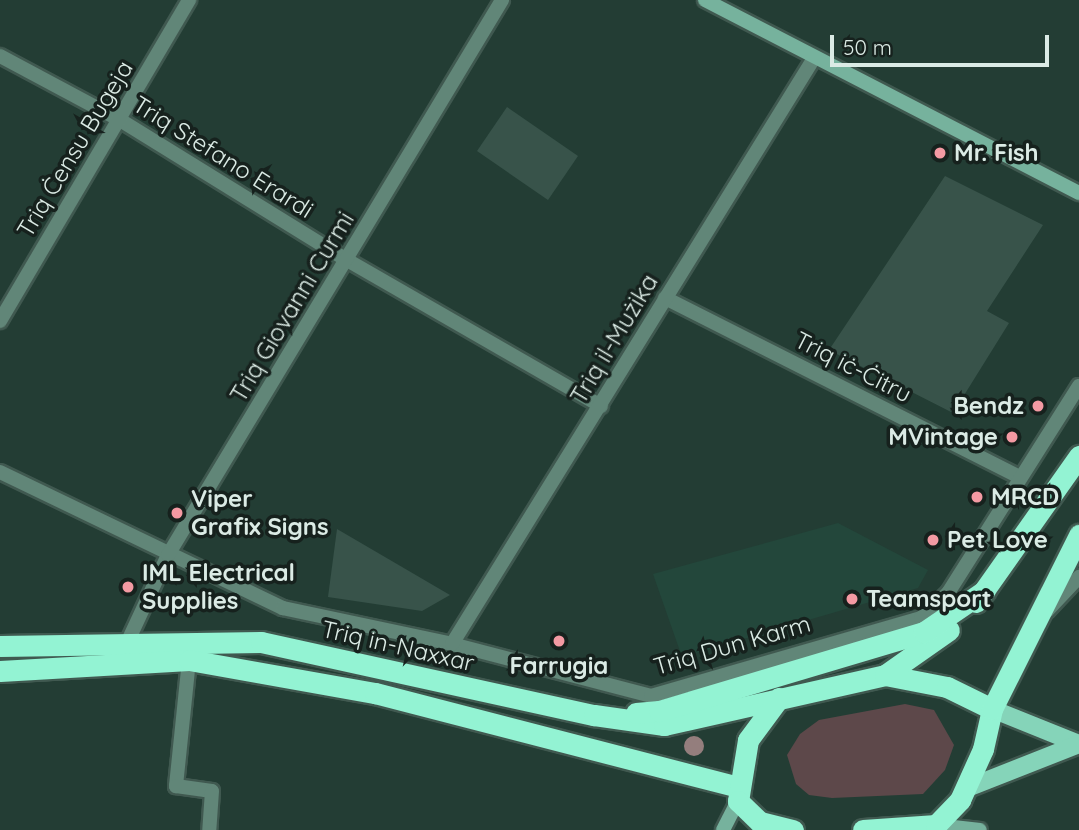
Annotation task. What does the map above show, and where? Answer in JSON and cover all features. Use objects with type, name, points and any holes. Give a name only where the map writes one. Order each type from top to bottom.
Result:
[{"type":"highway","points":[[884,675],[943,635],[984,591],[1079,456]]},
{"type":"highway","points":[[992,709],[1079,535]]},
{"type":"highway","points":[[594,715],[659,711],[924,632],[984,591]]},
{"type":"highway","name":"Triq in-Naxxar","points":[[0,646],[128,641],[261,642],[594,715],[664,725],[884,675],[947,687],[992,709],[983,749],[965,789],[936,825]]},
{"type":"highway","name":"Triq in-Naxxar","points":[[0,671],[188,660],[375,693],[738,794],[760,822],[793,830]]},
{"type":"highway","points":[[738,794],[748,740],[779,698]]},
{"type":"highway","points":[[863,830],[936,825]]},
{"type":"main road","name":"Triq in-Naxxar","points":[[992,709],[1079,744]]},
{"type":"main road","name":"Triq in-Naxxar","points":[[965,789],[1079,744]]},
{"type":"street","name":"Triq Ċensu Bugeja","points":[[0,321],[189,0]]},
{"type":"street","name":"Triq Giovanni Curmi","points":[[128,641],[168,555],[502,0]]},
{"type":"street","points":[[705,0],[1079,193]]},
{"type":"street","name":"Triq Stefano Erardi","points":[[0,56],[120,120],[347,260],[601,406]]},
{"type":"street","name":"Triq il-Mużika","points":[[452,643],[814,58]]},
{"type":"street","name":"Triq iċ-Ċitru","points":[[665,298],[1020,477]]},
{"type":"street","name":"Triq Dun Karm","points":[[0,471],[168,555],[283,608],[452,643],[651,696],[921,618],[948,593],[1079,386]]},
{"type":"street","points":[[1036,623],[1079,577]]},
{"type":"street","points":[[188,660],[176,786],[212,791],[209,830]]},
{"type":"street","points":[[723,830],[738,794]]},
{"type":"street","points":[[936,825],[980,830]]},
{"type":"shaded area","points":[[838,523],[928,570],[918,588],[682,657],[653,574]]},
{"type":"shaded area","points":[[905,704],[934,710],[954,745],[945,770],[923,794],[832,798],[809,795],[796,784],[787,755],[800,734],[819,720]]},
{"type":"building","points":[[507,107],[578,156],[548,200],[477,151]]},
{"type":"building","points":[[945,176],[1043,225],[987,311],[1009,323],[953,413],[829,350]]},
{"type":"building","points":[[337,529],[450,595],[422,611],[328,597]]},
{"type":"place","name":"Mr. Fish","points":[[940,153]]},
{"type":"place","name":"Bendz","points":[[1038,406]]},
{"type":"place","name":"MVintage","points":[[1012,437]]},
{"type":"place","name":"MRCD","points":[[977,497]]},
{"type":"place","name":"Viper Grafix Signs","points":[[177,513]]},
{"type":"place","name":"Pet Love","points":[[933,540]]},
{"type":"place","name":"IML Electrical Supplies","points":[[128,587]]},
{"type":"place","name":"Teamsport","points":[[852,599]]},
{"type":"place","name":"Farrugia","points":[[559,641]]}]
